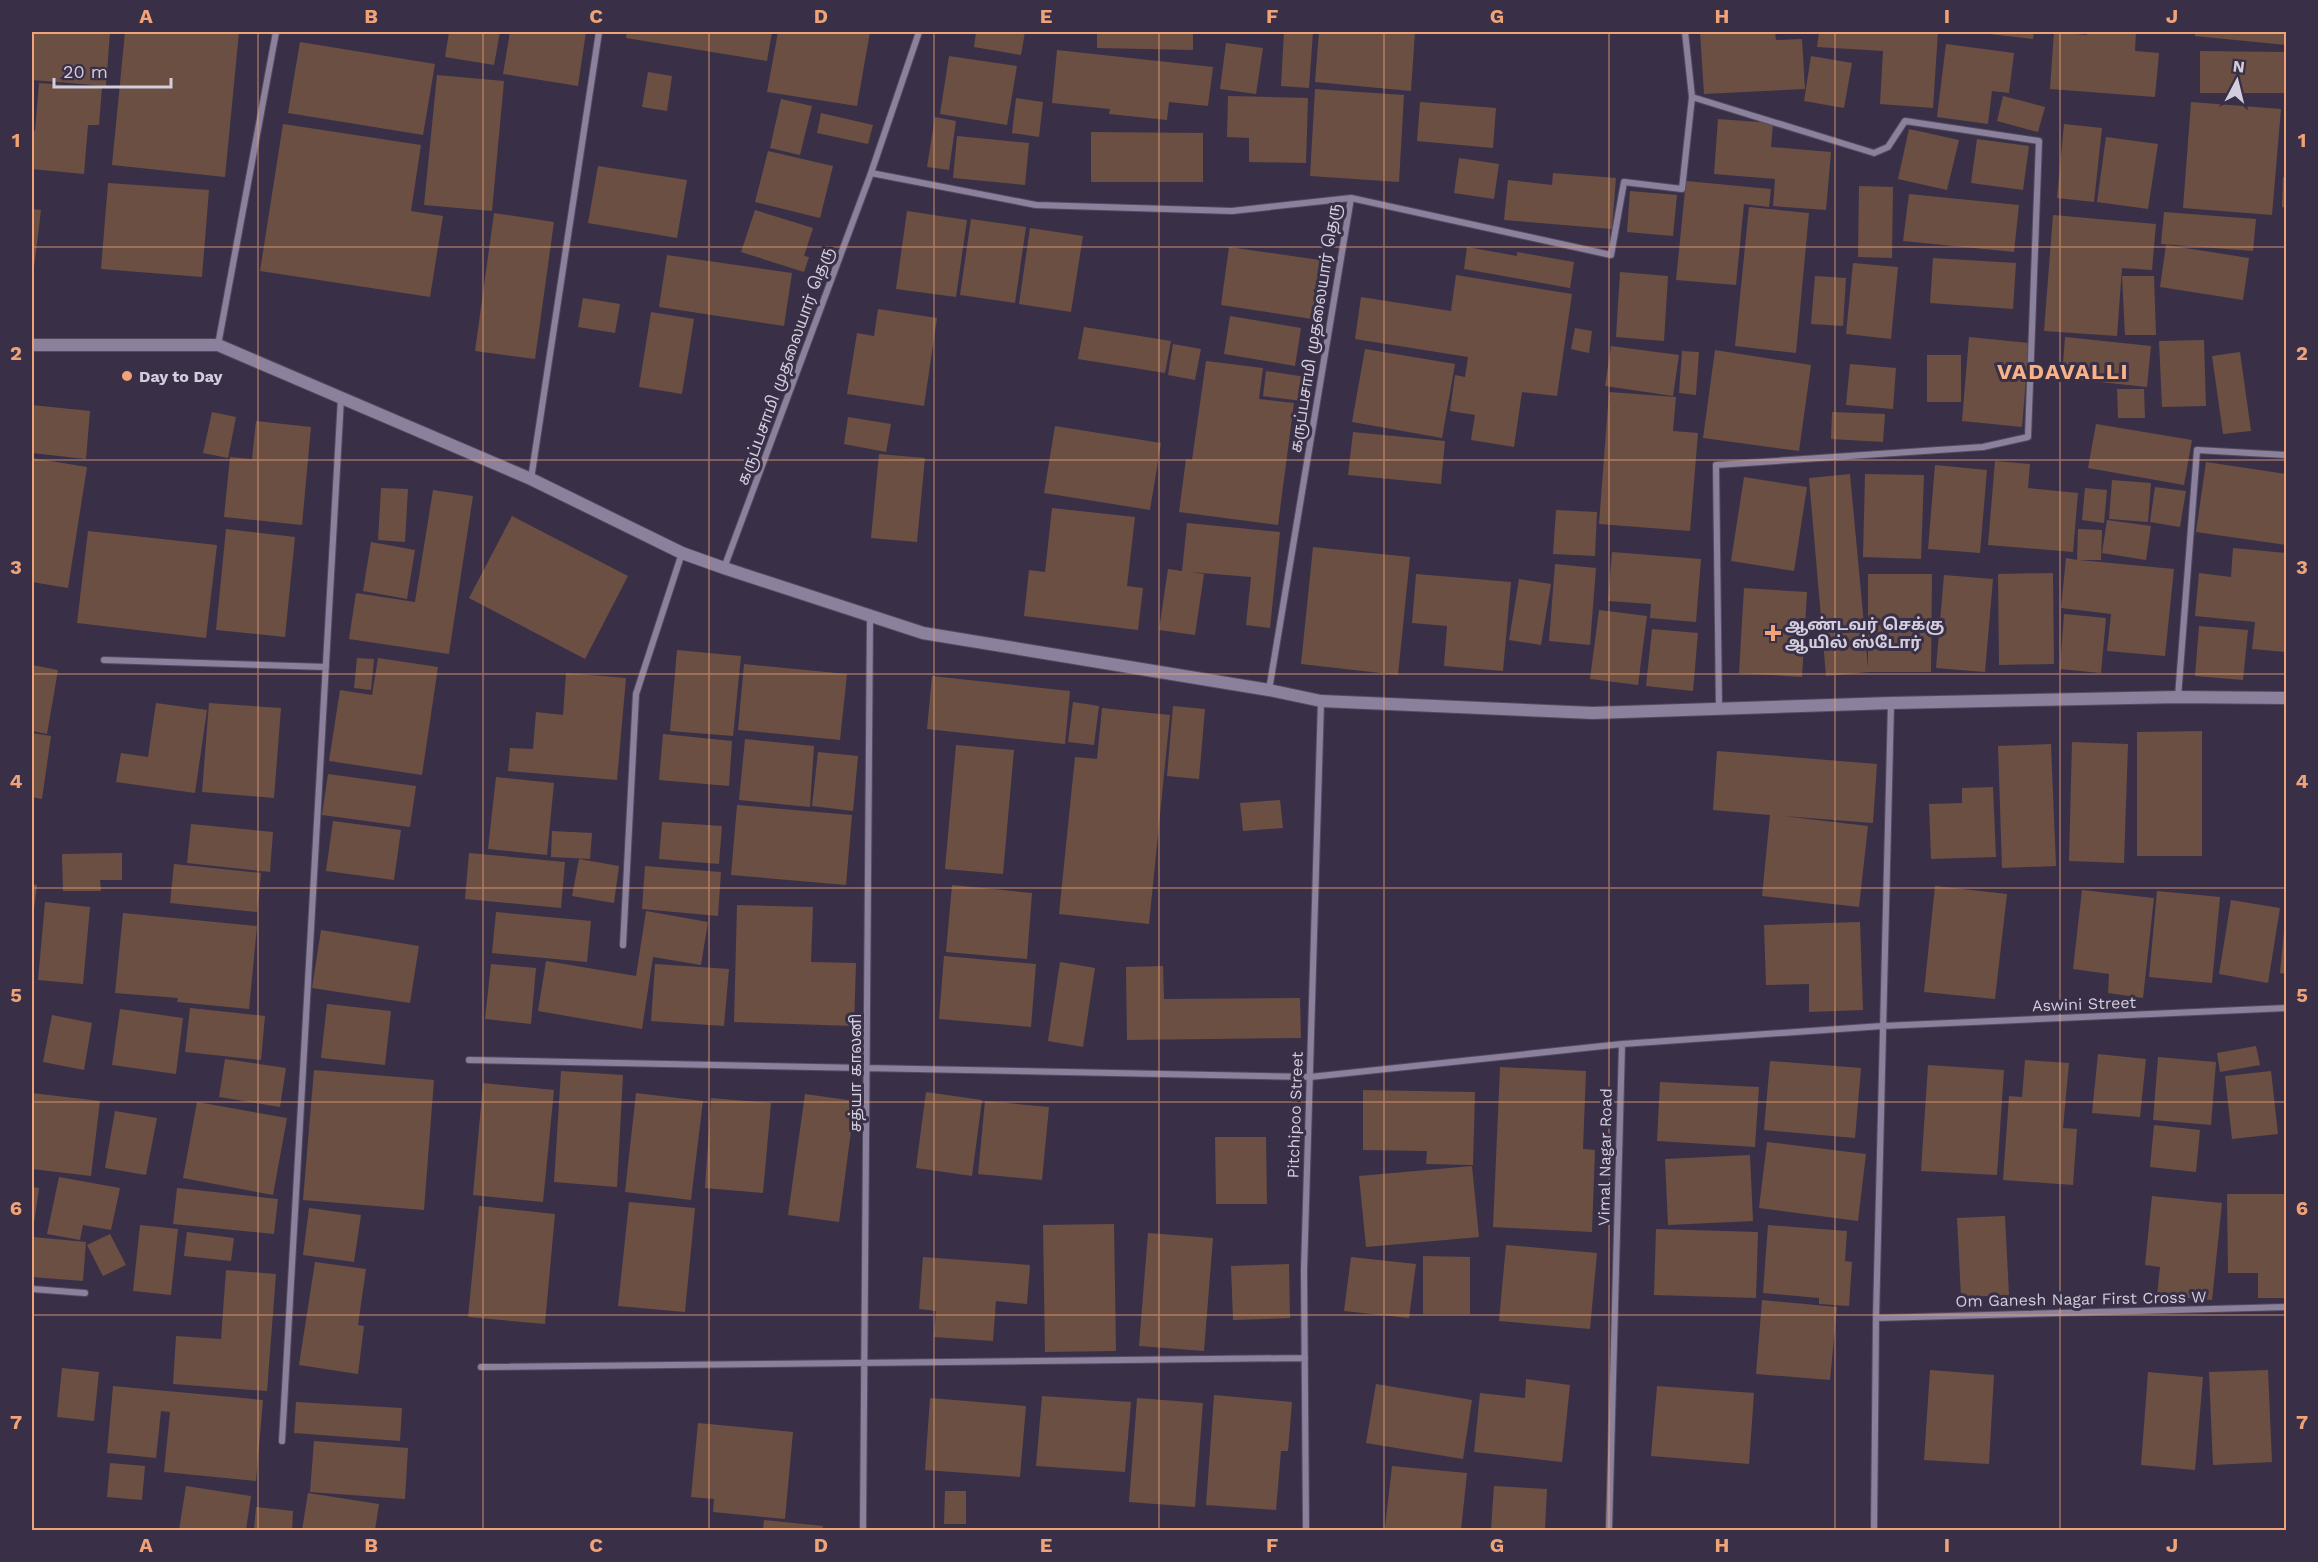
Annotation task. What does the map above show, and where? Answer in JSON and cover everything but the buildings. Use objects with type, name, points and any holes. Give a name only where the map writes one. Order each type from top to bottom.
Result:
[{"type":"main road","points":[[32,345],[218,345],[531,478],[682,553],[870,616],[923,633],[1269,690],[1321,701],[1593,713],[1891,703],[2178,697],[2286,698]]},
{"type":"street","points":[[218,345],[276,32]]},
{"type":"street","points":[[531,478],[599,32]]},
{"type":"street","name":"கருப்பசாமி முதலையார் தெரு","points":[[724,568],[871,173],[919,32]]},
{"type":"street","points":[[1351,198],[1611,255],[1624,182],[1682,189],[1692,97],[1686,32]]},
{"type":"street","points":[[1692,97],[1874,153],[1888,147],[1905,121],[2039,141],[2028,437],[1983,447],[1716,465],[1719,709]]},
{"type":"street","name":"கருப்பசாமி முதலையார் தெரு","points":[[871,173],[1036,205],[1232,211],[1351,198],[1269,690]]},
{"type":"street","points":[[282,1441],[341,398]]},
{"type":"street","points":[[2178,697],[2197,450],[2286,455]]},
{"type":"street","points":[[623,945],[636,694],[682,553]]},
{"type":"street","name":"சத்யா காலனி","points":[[863,1530],[870,616]]},
{"type":"street","points":[[104,660],[326,667]]},
{"type":"street","name":"Pitchipoo Street","points":[[1306,1530],[1304,1270],[1321,701]]},
{"type":"street","points":[[1874,1530],[1882,1026],[1891,703]]},
{"type":"street","name":"Aswini Street","points":[[1882,1026],[2286,1008]]},
{"type":"street","points":[[470,1060],[1310,1077],[1622,1044],[1882,1026]]},
{"type":"street","name":"Vimal Nagar Road","points":[[1609,1530],[1622,1044]]},
{"type":"street","points":[[32,1289],[85,1293]]},
{"type":"street","name":"Om Ganesh Nagar First Cross W","points":[[1876,1318],[2286,1307]]},
{"type":"street","points":[[481,1367],[1305,1358]]},
{"type":"place","name":"Day to Day","points":[[127,376]]},
{"type":"place","name":"ஆண்டவர் செக்கு ஆயில் ஸ்டோர்","points":[[1773,633]]},
{"type":"district","name":"VADAVALLI","points":[[2063,371]]}]
